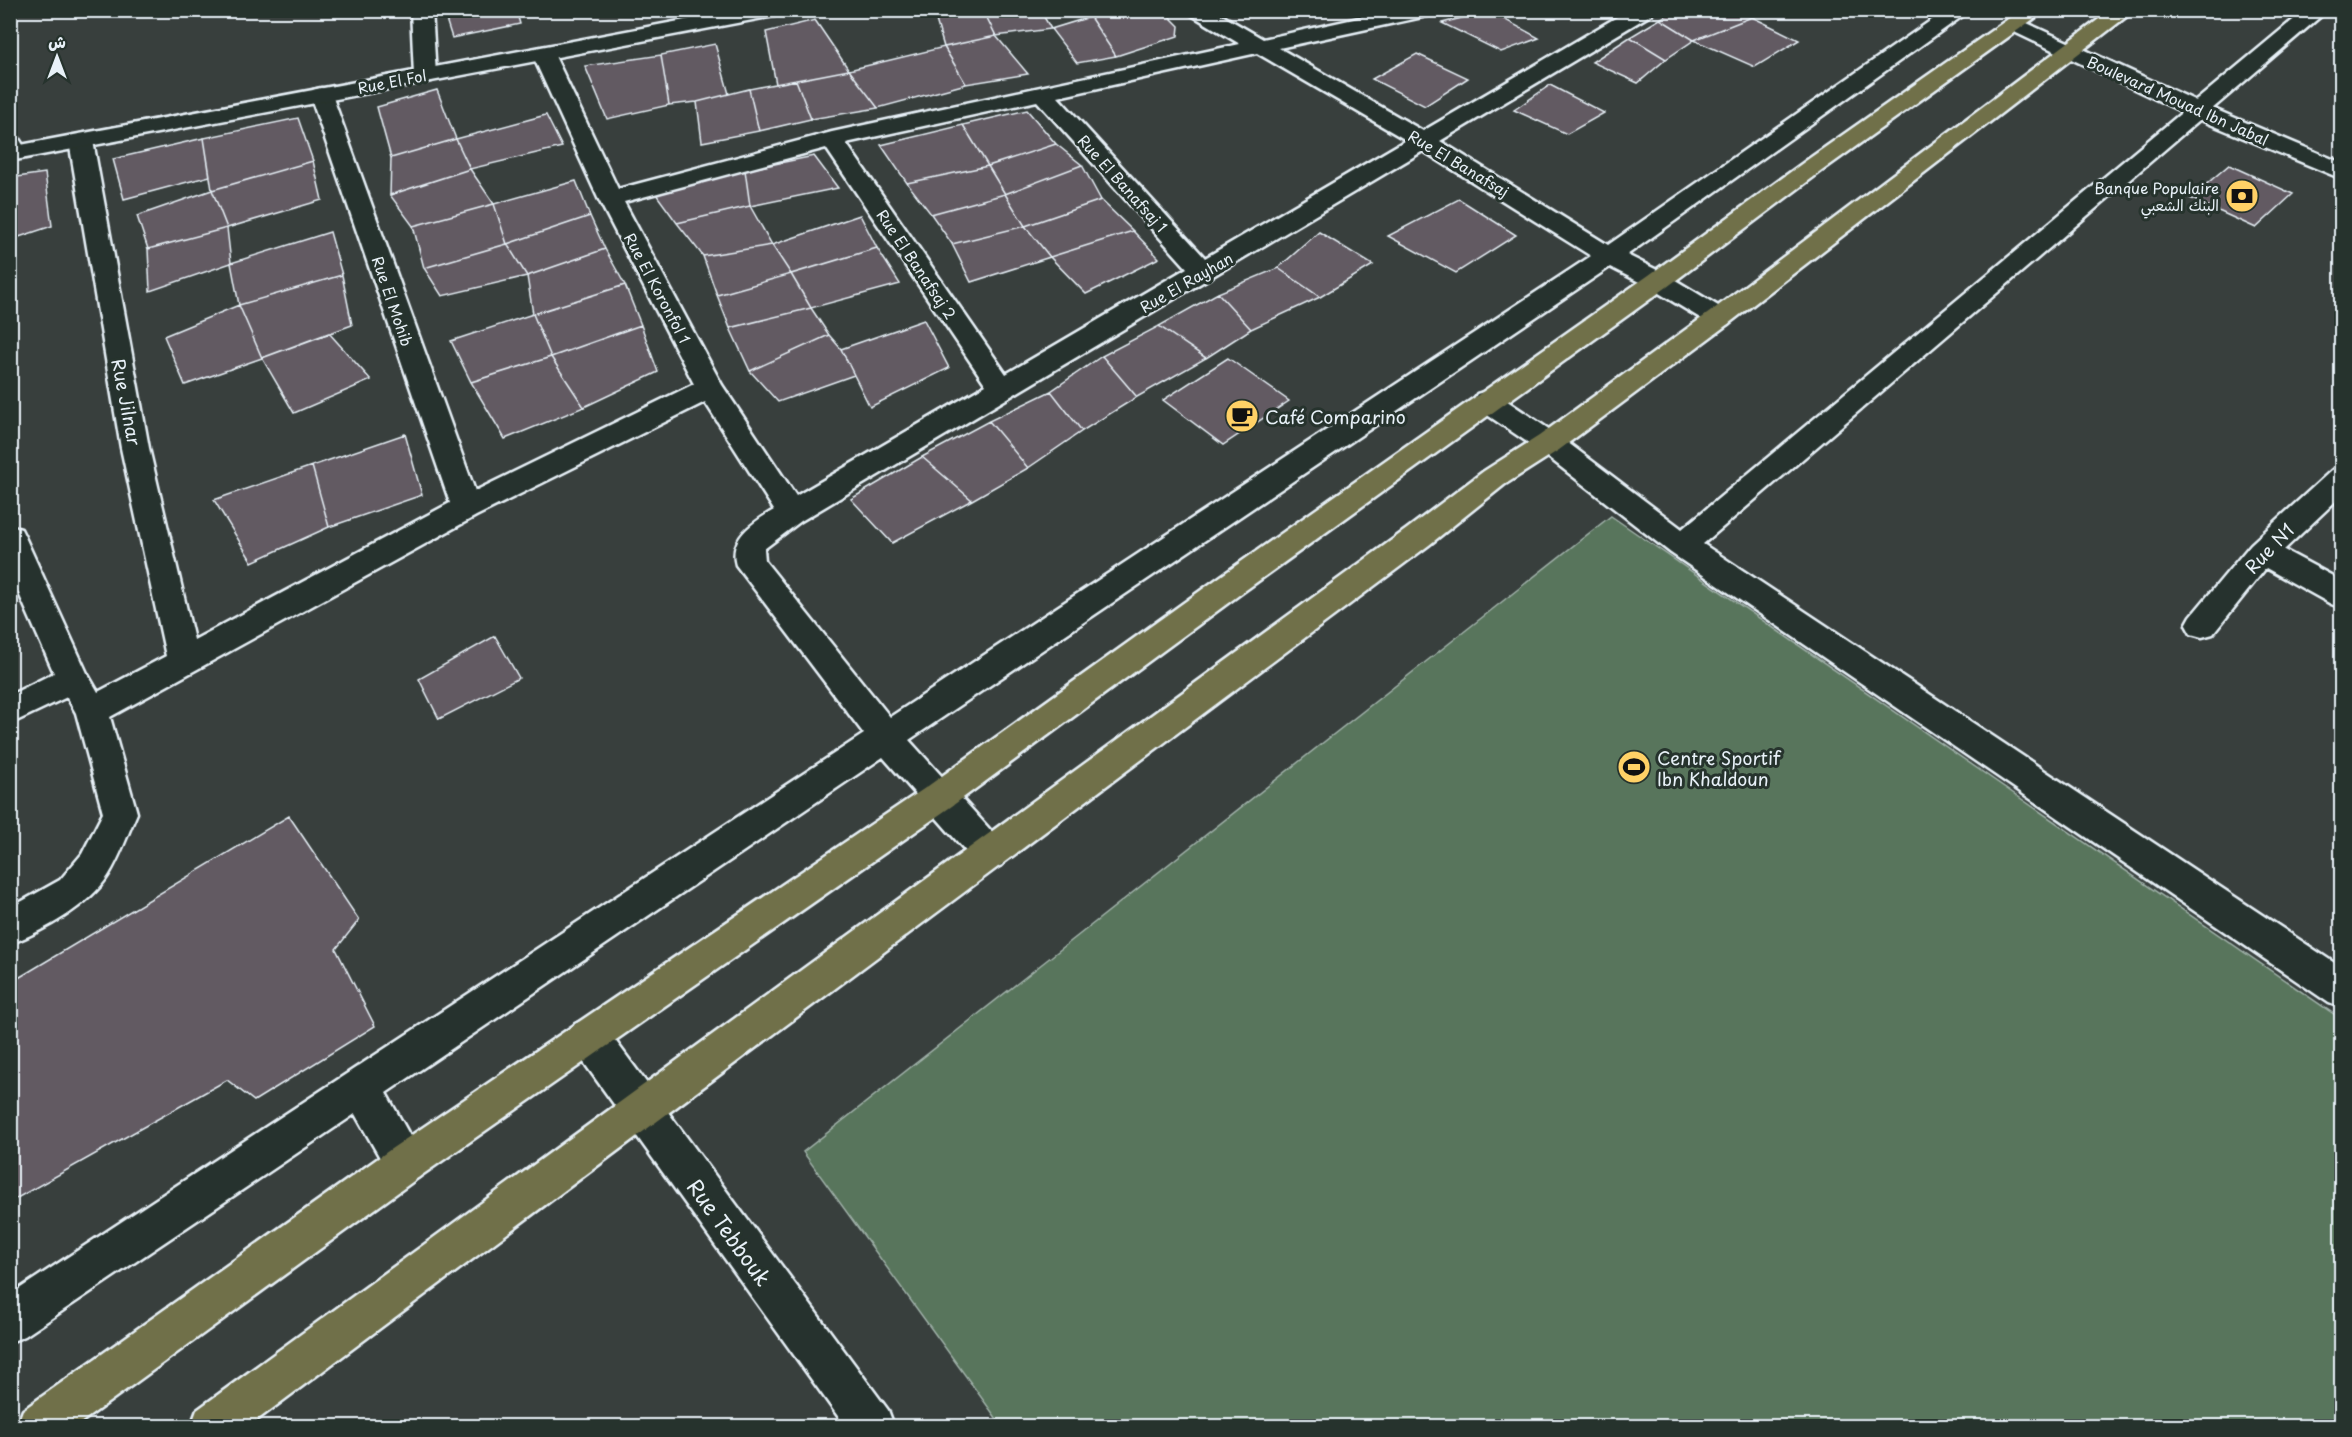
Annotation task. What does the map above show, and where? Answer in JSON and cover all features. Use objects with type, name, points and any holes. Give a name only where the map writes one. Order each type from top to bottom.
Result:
[{"type":"main road","points":[[213,1426],[990,854],[1418,537],[1494,478],[1549,443],[1719,318],[2126,10]]},
{"type":"main road","points":[[39,1426],[405,1163],[940,796],[1487,401],[1658,281],[1815,165],[2026,17]]},
{"type":"street","points":[[421,10],[425,75]]},
{"type":"street","name":"Rue El Fol","points":[[12,150],[81,141],[774,10]]},
{"type":"street","name":"Rue El Banafsaj","points":[[1197,10],[1424,141],[1609,256],[1658,281],[1719,318]]},
{"type":"street","points":[[610,198],[832,139],[1427,10]]},
{"type":"street","name":"Rue El Rayhan","points":[[885,737],[751,566],[747,550],[752,541],[791,513],[1204,272],[1645,10]]},
{"type":"street","points":[[10,1321],[362,1089],[885,737],[1609,256],[1961,10]]},
{"type":"street","points":[[1682,545],[2318,10]]},
{"type":"street","name":"Boulevard Mouad Ibn Jabal","points":[[2026,17],[2073,52],[2199,111],[2342,172]]},
{"type":"street","name":"Rue El Koronfol 1","points":[[543,54],[610,198],[710,388],[791,513]]},
{"type":"street","name":"Rue El Banafsaj 1","points":[[1043,94],[1204,272]]},
{"type":"street","name":"Rue El Mohib","points":[[321,95],[466,508]]},
{"type":"street","name":"Rue El Banafsaj 2","points":[[832,139],[1002,388]]},
{"type":"street","name":"Rue Jilnar","points":[[81,141],[135,448],[183,660]]},
{"type":"street","points":[[92,711],[466,508],[710,388]]},
{"type":"street","points":[[1487,401],[1549,443],[1682,545],[2342,990]]},
{"type":"street","name":"Rue N1","points":[[2202,625],[2262,552],[2342,477]]},
{"type":"street","points":[[10,927],[73,891],[95,866],[120,813],[92,711],[73,679],[11,537]]},
{"type":"street","points":[[2262,552],[2342,596]]},
{"type":"street","points":[[10,711],[73,679]]},
{"type":"street","points":[[885,737],[990,854]]},
{"type":"street","name":"Rue Tebbouk","points":[[589,1037],[641,1112],[872,1426]]},
{"type":"street","points":[[362,1089],[405,1163]]},
{"type":"green space","name":"Centre Sportif Ibn Khaldoun","points":[[1611,516],[2341,1019],[2341,1426],[1002,1426],[803,1152]]},
{"type":"building","points":[[443,10],[516,10],[520,24],[452,38]]},
{"type":"building","points":[[933,10],[983,10],[996,36],[944,47]]},
{"type":"building","points":[[983,10],[1040,10],[1051,29],[996,36]]},
{"type":"building","points":[[1113,10],[1163,10],[1179,26],[1178,36],[1116,56],[1090,17]]},
{"type":"building","points":[[1675,10],[1734,10],[1752,17],[1694,40],[1660,19]]},
{"type":"building","points":[[1734,10],[1763,10],[1752,17]]},
{"type":"building","points":[[1489,11],[1539,38],[1501,52],[1442,23]]},
{"type":"building","points":[[1090,17],[1116,56],[1077,63],[1051,29]]},
{"type":"building","points":[[1752,17],[1799,40],[1755,67],[1694,40]]},
{"type":"building","points":[[1660,19],[1694,40],[1666,59],[1630,37]]},
{"type":"building","points":[[815,20],[849,70],[776,84],[766,32]]},
{"type":"building","points":[[996,36],[1028,74],[966,84],[944,47]]},
{"type":"building","points":[[1630,37],[1666,59],[1638,83],[1592,62]]},
{"type":"building","points":[[715,44],[729,94],[697,102],[669,105],[661,55]]},
{"type":"building","points":[[944,47],[966,84],[878,108],[849,70]]},
{"type":"building","points":[[1417,54],[1468,78],[1425,106],[1372,79]]},
{"type":"building","points":[[661,55],[669,105],[607,119],[585,66]]},
{"type":"building","points":[[849,70],[878,108],[811,119],[796,80]]},
{"type":"building","points":[[796,80],[811,119],[759,131],[749,89]]},
{"type":"building","points":[[1550,85],[1604,113],[1567,134],[1514,110]]},
{"type":"building","points":[[749,89],[759,131],[702,142],[697,102]]},
{"type":"building","points":[[437,90],[456,139],[391,158],[377,107]]},
{"type":"building","points":[[1027,110],[1056,144],[988,166],[963,125]]},
{"type":"building","points":[[546,115],[562,147],[470,169],[456,139]]},
{"type":"building","points":[[298,118],[313,161],[212,190],[204,138]]},
{"type":"building","points":[[963,125],[988,166],[907,183],[881,145]]},
{"type":"building","points":[[204,138],[210,176],[124,199],[113,159]]},
{"type":"building","points":[[456,139],[470,169],[390,195],[391,158]]},
{"type":"building","points":[[1056,144],[1082,165],[1005,194],[988,166]]},
{"type":"building","points":[[814,156],[838,188],[750,206],[745,170]]},
{"type":"building","points":[[313,161],[322,200],[227,228],[212,190]]},
{"type":"building","points":[[1082,165],[1101,200],[1025,226],[1005,194]]},
{"type":"building","name":"Banque Populaire البنك الشعبي","points":[[2229,165],[2293,194],[2256,228],[2190,198]]},
{"type":"building","points":[[988,166],[1005,194],[931,214],[907,183]]},
{"type":"building","points":[[470,169],[494,204],[413,226],[390,195]]},
{"type":"building","points":[[745,170],[750,206],[677,223],[653,190]]},
{"type":"building","points":[[45,173],[52,226],[10,240],[10,178]]},
{"type":"building","points":[[576,181],[590,216],[507,244],[494,204]]},
{"type":"building","points":[[212,190],[227,228],[148,249],[137,216]]},
{"type":"building","points":[[1005,194],[1025,226],[952,244],[931,214]]},
{"type":"building","points":[[1459,199],[1516,235],[1456,273],[1388,236]]},
{"type":"building","points":[[1101,200],[1133,231],[1050,257],[1025,226]]},
{"type":"building","points":[[494,204],[507,244],[424,268],[413,226]]},
{"type":"building","points":[[750,206],[772,245],[703,256],[677,223]]},
{"type":"building","points":[[860,215],[877,248],[791,274],[772,245]]},
{"type":"building","points":[[590,216],[605,249],[527,276],[507,244]]},
{"type":"building","points":[[1025,226],[1050,257],[971,282],[952,244]]},
{"type":"building","points":[[227,228],[231,263],[150,291],[148,249]]},
{"type":"building","points":[[1133,231],[1159,258],[1086,294],[1050,257]]},
{"type":"building","points":[[330,232],[342,275],[239,305],[231,263]]},
{"type":"building","points":[[1319,232],[1373,265],[1320,297],[1278,268]]},
{"type":"building","points":[[507,244],[527,276],[442,296],[424,268]]},
{"type":"building","points":[[772,245],[791,274],[717,295],[703,256]]},
{"type":"building","points":[[877,248],[900,284],[811,308],[791,274]]},
{"type":"building","points":[[605,249],[625,285],[533,314],[527,276]]},
{"type":"building","points":[[1278,268],[1320,297],[1251,329],[1218,293]]},
{"type":"building","points":[[791,274],[811,308],[730,328],[717,295]]},
{"type":"building","points":[[342,275],[352,325],[262,358],[239,305]]},
{"type":"building","points":[[625,285],[641,325],[551,357],[533,314]]},
{"type":"building","points":[[1218,293],[1251,329],[1206,358],[1159,326]]},
{"type":"building","points":[[239,305],[262,358],[185,385],[164,336]]},
{"type":"building","points":[[811,308],[829,335],[750,371],[730,328]]},
{"type":"building","points":[[533,314],[551,357],[471,382],[451,341]]},
{"type":"building","points":[[924,320],[949,368],[870,407],[841,349]]},
{"type":"building","points":[[641,325],[658,372],[584,407],[551,357]]},
{"type":"building","points":[[1159,326],[1206,358],[1137,397],[1102,356]]},
{"type":"building","points":[[329,333],[371,380],[294,413],[262,358]]},
{"type":"building","points":[[829,335],[841,349],[854,375],[778,402],[750,371]]},
{"type":"building","points":[[1102,356],[1137,397],[1082,431],[1051,391]]},
{"type":"building","points":[[551,357],[584,407],[505,439],[471,382]]},
{"type":"building","points":[[1228,358],[1289,401],[1223,445],[1163,400]]},
{"type":"building","points":[[1051,391],[1082,431],[1028,468],[989,421]]},
{"type":"building","points":[[989,421],[1028,468],[972,500],[922,457]]},
{"type":"building","points":[[405,434],[422,495],[329,527],[312,466]]},
{"type":"building","points":[[922,457],[972,500],[892,543],[851,499]]},
{"type":"building","points":[[312,466],[329,527],[252,562],[214,500]]},
{"type":"building","points":[[495,636],[519,678],[439,719],[419,679]]},
{"type":"building","points":[[289,816],[359,920],[336,949],[375,1026],[254,1101],[227,1080],[10,1202],[10,983]]},
{"type":"place","name":"Banque Populaire البنك الشعبي","points":[[2242,196]]},
{"type":"place","name":"Café Comparino","points":[[1242,416]]},
{"type":"place","name":"Centre Sportif Ibn Khaldoun","points":[[1634,767]]}]
